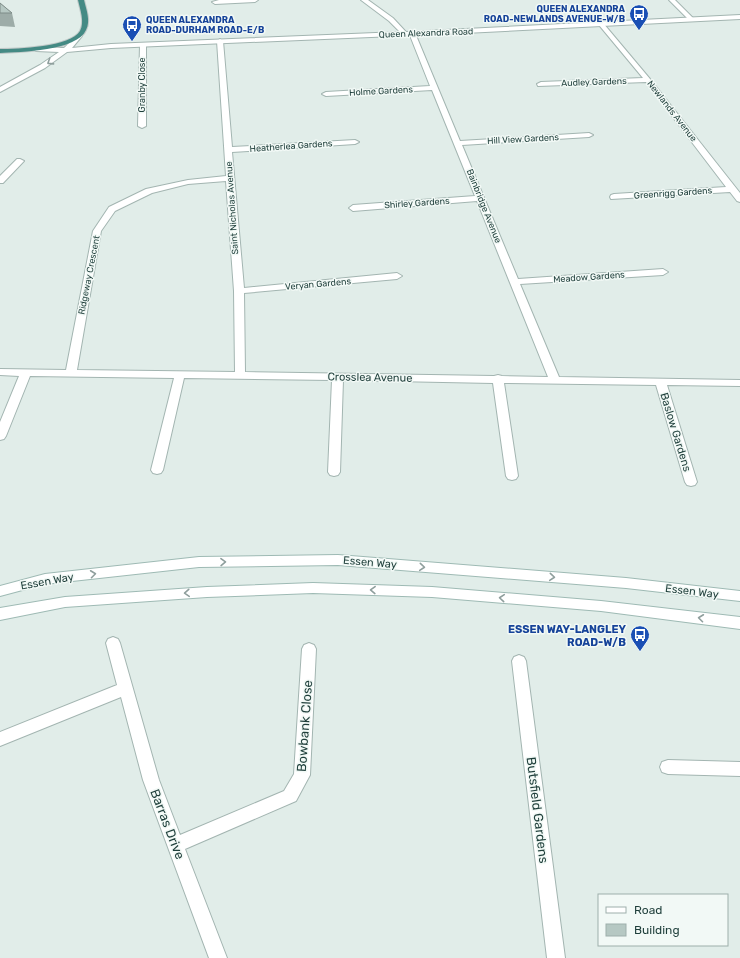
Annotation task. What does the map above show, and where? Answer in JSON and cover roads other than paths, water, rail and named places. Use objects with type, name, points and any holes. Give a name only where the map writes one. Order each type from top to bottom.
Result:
[{"type":"highway","points":[[0,51],[36,49],[85,37],[84,11],[81,0]]},
{"type":"street","points":[[215,2],[255,0]]},
{"type":"street","name":"Bainbridge Avenue","points":[[364,0],[408,33],[435,88],[555,380]]},
{"type":"street","points":[[672,0],[692,20]]},
{"type":"street","name":"Queen Alexandra Road","points":[[36,49],[67,50],[111,46],[740,17]]},
{"type":"street","name":"Newlands Avenue","points":[[601,24],[648,80],[740,199]]},
{"type":"street","name":"Queen Alexandra Road","points":[[85,37],[99,45],[111,46]]},
{"type":"street","points":[[0,90],[49,63],[85,37]]},
{"type":"street","name":"Saint Nicholas Avenue","points":[[220,41],[239,291],[240,375]]},
{"type":"street","name":"Granby Close","points":[[142,45],[142,126]]},
{"type":"street","points":[[28,50],[34,59],[32,71]]},
{"type":"street","name":"Audley Gardens","points":[[541,84],[648,80]]},
{"type":"street","name":"Holme Gardens","points":[[326,94],[435,88]]},
{"type":"street","name":"Hill View Gardens","points":[[458,143],[589,135]]},
{"type":"street","name":"Heatherlea Gardens","points":[[228,150],[354,142]]},
{"type":"street","points":[[0,181],[20,162]]},
{"type":"street","name":"Ridgeway Crescent","points":[[70,372],[97,230],[112,209],[149,191],[188,182],[230,178]]},
{"type":"street","name":"Greenrigg Gardens","points":[[614,197],[732,189]]},
{"type":"street","name":"Shirley Gardens","points":[[354,208],[480,198]]},
{"type":"street","name":"Meadow Gardens","points":[[515,282],[663,272]]},
{"type":"street","name":"Veryan Gardens","points":[[239,291],[397,276]]},
{"type":"street","name":"Crosslea Avenue","points":[[0,372],[498,378],[740,383]]},
{"type":"street","points":[[0,436],[26,372]]},
{"type":"street","points":[[157,470],[180,374]]},
{"type":"street","points":[[334,472],[338,377]]},
{"type":"street","points":[[498,378],[512,476]]},
{"type":"street","name":"Baslow Gardens","points":[[660,381],[691,482]]},
{"type":"street","name":"Essen Way","points":[[0,591],[45,579],[199,562],[338,560],[626,583],[740,596]]},
{"type":"street","points":[[0,614],[65,602],[207,592],[313,588],[432,592],[601,606],[740,623]]},
{"type":"street","name":"Barras Drive","points":[[113,643],[151,780],[218,958]]},
{"type":"street","name":"Bowbank Close","points":[[176,846],[290,796],[302,775],[309,648]]},
{"type":"street","name":"Butsfield Gardens","points":[[519,661],[556,958]]},
{"type":"street","points":[[0,739],[126,688]]},
{"type":"street","points":[[668,767],[740,768]]},
{"type":"place","name":"QUEEN ALEXANDRA ROAD-NEWLANDS AVENUE-W/B","points":[[639,31]]},
{"type":"place","name":"QUEEN ALEXANDRA ROAD-DURHAM ROAD-E/B","points":[[132,42]]},
{"type":"place","name":"ESSEN WAY-LANGLEY ROAD-W/B","points":[[640,652]]}]
